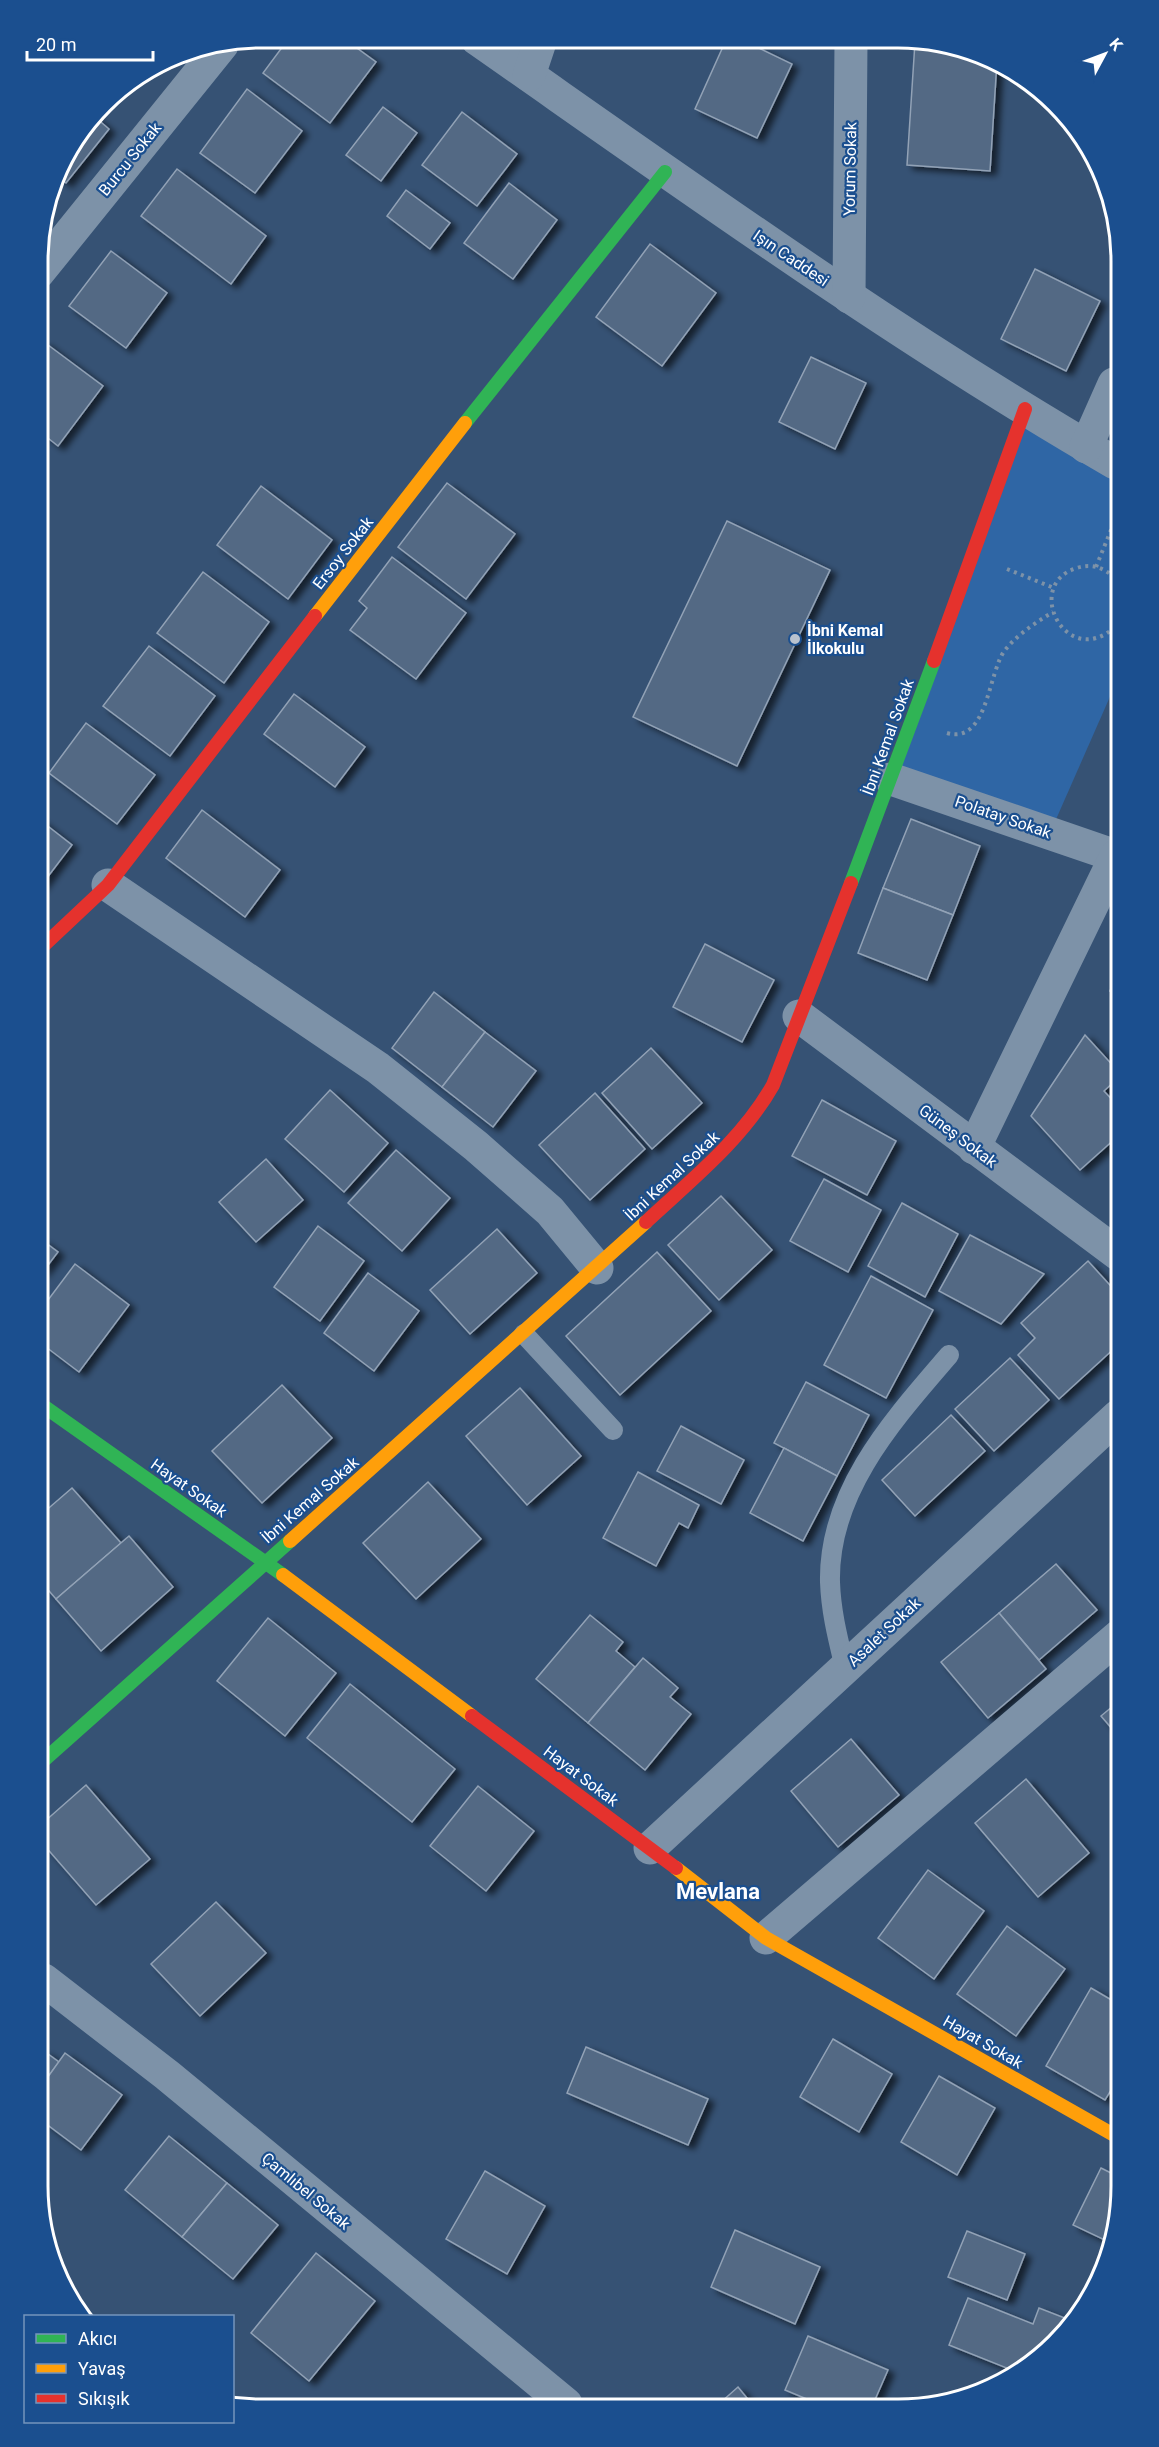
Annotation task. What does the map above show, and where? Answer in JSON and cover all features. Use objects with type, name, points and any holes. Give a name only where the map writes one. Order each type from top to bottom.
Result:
[{"type":"street","name":"Işın Caddesi","points":[[490,48],[665,172],[849,297],[1111,462]]},
{"type":"street","points":[[529,75],[538,48]]},
{"type":"street","name":"Yorum Sokak","points":[[849,297],[851,48]]},
{"type":"street","name":"Burcu Sokak","points":[[48,261],[216,53]]},
{"type":"street","name":"Ersoy Sokak","points":[[48,941],[108,885],[434,463],[665,172]]},
{"type":"street","points":[[1086,447],[1111,391]]},
{"type":"street","name":"İbni Kemal Sokak","points":[[48,1757],[597,1268],[709,1164],[758,1112],[772,1085],[891,779],[1025,409]]},
{"type":"street","name":"Polatay Sokak","points":[[891,779],[1111,854]]},
{"type":"street","points":[[974,1148],[1111,866]]},
{"type":"street","points":[[108,885],[378,1068],[476,1146],[550,1211],[597,1268]]},
{"type":"street","name":"Güneş Sokak","points":[[799,1016],[1111,1249]]},
{"type":"street","name":"Hayat Sokak","points":[[48,1410],[265,1562],[650,1848],[766,1938],[1111,2133]]},
{"type":"street","name":"Asalet Sokak","points":[[650,1848],[1111,1422]]},
{"type":"street","points":[[766,1938],[1111,1643]]},
{"type":"street","name":"Çamlıbel Sokak","points":[[48,1983],[167,2075],[560,2399]]},
{"type":"lane","points":[[524,1334],[612,1430]]},
{"type":"lane","points":[[845,1668],[833,1616],[830,1579],[835,1540],[844,1501],[870,1455],[903,1409],[950,1355]]},
{"type":"path","points":[[1096,567],[1111,530]]},
{"type":"path","points":[[972,556],[1054,588]]},
{"type":"path","points":[[1111,576],[1096,567],[1083,566],[1071,570],[1061,577],[1054,588],[1051,600],[1058,624],[1068,633],[1080,638],[1092,639],[1104,636],[1111,630]]},
{"type":"path","points":[[911,722],[954,735],[971,729],[982,715],[996,666],[1004,651],[1031,625],[1053,612]]},
{"type":"shaded area","points":[[1025,409],[1111,461],[1111,694],[1050,833],[891,779]]},
{"type":"building","points":[[282,48],[357,48],[376,62],[330,123],[263,73]]},
{"type":"building","points":[[722,48],[759,48],[792,64],[757,138],[695,109]]},
{"type":"building","points":[[915,48],[967,59],[996,72],[990,171],[907,165]]},
{"type":"building","points":[[247,89],[302,131],[255,193],[200,153]]},
{"type":"building","points":[[383,107],[417,133],[381,181],[346,155]]},
{"type":"building","points":[[462,112],[517,154],[477,206],[422,165]]},
{"type":"building","points":[[100,121],[109,129],[66,183],[63,181],[76,154]]},
{"type":"building","points":[[177,169],[266,236],[231,284],[141,216]]},
{"type":"building","points":[[509,183],[557,220],[513,279],[464,243]]},
{"type":"building","points":[[406,190],[450,223],[430,249],[387,216]]},
{"type":"building","points":[[650,244],[716,293],[662,366],[596,317]]},
{"type":"building","points":[[111,251],[167,293],[126,348],[69,306]]},
{"type":"building","points":[[1035,269],[1100,301],[1066,371],[1001,339]]},
{"type":"building","points":[[48,345],[103,386],[58,446],[48,438]]},
{"type":"building","points":[[811,357],[866,383],[835,449],[779,422]]},
{"type":"building","points":[[447,483],[515,534],[466,599],[398,547]]},
{"type":"building","points":[[261,486],[332,540],[288,599],[217,545]]},
{"type":"building","points":[[727,521],[830,570],[737,766],[633,717]]},
{"type":"building","points":[[392,557],[466,613],[416,679],[350,630],[367,608],[359,601]]},
{"type":"building","points":[[203,572],[269,622],[224,683],[157,633]]},
{"type":"building","points":[[149,646],[215,696],[170,756],[103,706]]},
{"type":"building","points":[[294,694],[365,747],[335,787],[264,734]]},
{"type":"building","points":[[86,723],[155,775],[117,824],[49,773]]},
{"type":"building","points":[[202,810],[280,870],[245,917],[166,858]]},
{"type":"building","points":[[911,819],[980,846],[953,915],[883,888]]},
{"type":"building","points":[[48,826],[72,845],[48,876]]},
{"type":"building","points":[[883,888],[953,915],[927,980],[858,953]]},
{"type":"building","points":[[705,944],[774,980],[742,1042],[673,1007]]},
{"type":"building","points":[[434,992],[485,1032],[442,1087],[392,1048]]},
{"type":"building","points":[[485,1032],[536,1071],[493,1127],[442,1087]]},
{"type":"building","points":[[1085,1035],[1111,1063],[1111,1085],[1104,1091],[1111,1099],[1111,1142],[1080,1170],[1031,1116]]},
{"type":"building","points":[[651,1048],[702,1103],[652,1149],[602,1093]]},
{"type":"building","points":[[330,1090],[388,1143],[344,1192],[285,1139]]},
{"type":"building","points":[[595,1093],[645,1149],[590,1200],[539,1145]]},
{"type":"building","points":[[822,1100],[896,1141],[867,1195],[792,1156]]},
{"type":"building","points":[[396,1150],[450,1198],[402,1251],[348,1203]]},
{"type":"building","points":[[266,1159],[303,1200],[256,1242],[219,1202]]},
{"type":"building","points":[[824,1179],[881,1210],[848,1272],[790,1241]]},
{"type":"building","points":[[721,1196],[772,1250],[719,1300],[668,1245]]},
{"type":"building","points":[[902,1203],[958,1234],[925,1297],[868,1266]]},
{"type":"building","points":[[318,1226],[364,1261],[320,1321],[274,1287]]},
{"type":"building","points":[[497,1229],[537,1273],[470,1334],[430,1290]]},
{"type":"building","points":[[970,1235],[1044,1274],[1001,1324],[939,1291]]},
{"type":"building","points":[[48,1244],[58,1252],[48,1265]]},
{"type":"building","points":[[657,1252],[711,1311],[620,1395],[566,1336]]},
{"type":"building","points":[[1088,1261],[1111,1286],[1111,1351],[1059,1399],[1018,1355],[1035,1338],[1021,1323]]},
{"type":"building","points":[[75,1264],[129,1305],[79,1372],[48,1349],[48,1300]]},
{"type":"building","points":[[368,1273],[419,1311],[374,1371],[324,1333]]},
{"type":"building","points":[[871,1276],[933,1310],[886,1398],[824,1365]]},
{"type":"building","points":[[1010,1358],[1049,1400],[994,1451],[955,1409]]},
{"type":"building","points":[[806,1382],[869,1415],[837,1476],[774,1443]]},
{"type":"building","points":[[282,1385],[332,1438],[262,1503],[212,1451]]},
{"type":"building","points":[[520,1388],[581,1456],[527,1505],[466,1436]]},
{"type":"building","points":[[951,1415],[985,1451],[915,1516],[882,1480]]},
{"type":"building","points":[[681,1426],[744,1460],[721,1504],[657,1471]]},
{"type":"building","points":[[784,1448],[837,1476],[803,1541],[750,1513]]},
{"type":"building","points":[[638,1472],[699,1505],[688,1528],[679,1523],[656,1566],[603,1538]]},
{"type":"building","points":[[428,1482],[481,1539],[416,1599],[363,1543]]},
{"type":"building","points":[[72,1488],[121,1543],[56,1599],[48,1590],[48,1509]]},
{"type":"building","points":[[129,1536],[173,1587],[101,1651],[56,1599]]},
{"type":"building","points":[[1056,1564],[1097,1610],[1039,1660],[999,1613]]},
{"type":"building","points":[[999,1613],[1046,1669],[988,1718],[941,1662]]},
{"type":"building","points":[[590,1615],[623,1642],[616,1651],[635,1667],[588,1723],[536,1679]]},
{"type":"building","points":[[268,1618],[336,1673],[285,1736],[217,1681]]},
{"type":"building","points":[[643,1658],[678,1688],[670,1697],[691,1714],[645,1770],[588,1723]]},
{"type":"building","points":[[350,1684],[455,1769],[412,1822],[307,1738]]},
{"type":"building","points":[[1111,1708],[1111,1728],[1101,1716]]},
{"type":"building","points":[[851,1739],[899,1795],[838,1847],[791,1791]]},
{"type":"building","points":[[1026,1779],[1089,1853],[1038,1897],[975,1823]]},
{"type":"building","points":[[86,1785],[150,1859],[96,1905],[48,1850],[48,1818]]},
{"type":"building","points":[[478,1786],[534,1831],[486,1891],[430,1846]]},
{"type":"building","points":[[928,1870],[984,1911],[934,1979],[878,1938]]},
{"type":"building","points":[[216,1902],[266,1953],[200,2016],[151,1964]]},
{"type":"building","points":[[1007,1926],[1065,1969],[1016,2036],[957,1994]]},
{"type":"building","points":[[1091,1988],[1111,2000],[1111,2090],[1105,2100],[1046,2066]]},
{"type":"building","points":[[833,2039],[892,2074],[859,2132],[800,2097]]},
{"type":"building","points":[[586,2047],[708,2099],[688,2145],[567,2093]]},
{"type":"building","points":[[65,2053],[122,2095],[81,2150],[48,2125],[48,2077]]},
{"type":"building","points":[[48,2054],[59,2062],[48,2077]]},
{"type":"building","points":[[939,2076],[995,2108],[957,2175],[901,2142]]},
{"type":"building","points":[[169,2136],[227,2183],[182,2237],[125,2190]]},
{"type":"building","points":[[1101,2168],[1111,2173],[1111,2200],[1104,2240],[1073,2225]]},
{"type":"building","points":[[485,2171],[545,2206],[507,2274],[446,2239]]},
{"type":"building","points":[[227,2183],[278,2225],[233,2279],[182,2237]]},
{"type":"building","points":[[735,2230],[820,2267],[795,2324],[711,2287]]},
{"type":"building","points":[[967,2231],[1025,2254],[1007,2300],[948,2277]]},
{"type":"building","points":[[316,2253],[375,2301],[309,2381],[251,2333]]},
{"type":"building","points":[[968,2298],[1033,2324],[1039,2308],[1065,2318],[1039,2346],[1008,2369],[949,2345]]},
{"type":"building","points":[[808,2336],[888,2370],[875,2399],[807,2399],[785,2390]]},
{"type":"building","points":[[738,2387],[748,2399],[724,2399]]},
{"type":"traffic: fast","points":[[465,423],[665,172]]},
{"type":"traffic: fast","points":[[851,883],[934,661]]},
{"type":"traffic: fast","points":[[48,1409],[283,1575]]},
{"type":"traffic: fast","points":[[48,1757],[290,1541]]},
{"type":"traffic: slow","points":[[315,616],[465,423]]},
{"type":"traffic: slow","points":[[290,1541],[646,1222]]},
{"type":"traffic: slow","points":[[283,1575],[472,1716]]},
{"type":"traffic: slow","points":[[676,1868],[766,1938],[1111,2133]]},
{"type":"traffic: jam","points":[[934,661],[1025,409]]},
{"type":"traffic: jam","points":[[48,941],[108,885],[315,616]]},
{"type":"traffic: jam","points":[[646,1222],[698,1175],[731,1141],[746,1124],[773,1085],[851,883]]},
{"type":"traffic: jam","points":[[472,1716],[676,1868]]},
{"type":"place","name":"İbni Kemal İlkokulu","points":[[795,639]]},
{"type":"district","name":"Mevlana","points":[[718,1891]]}]
